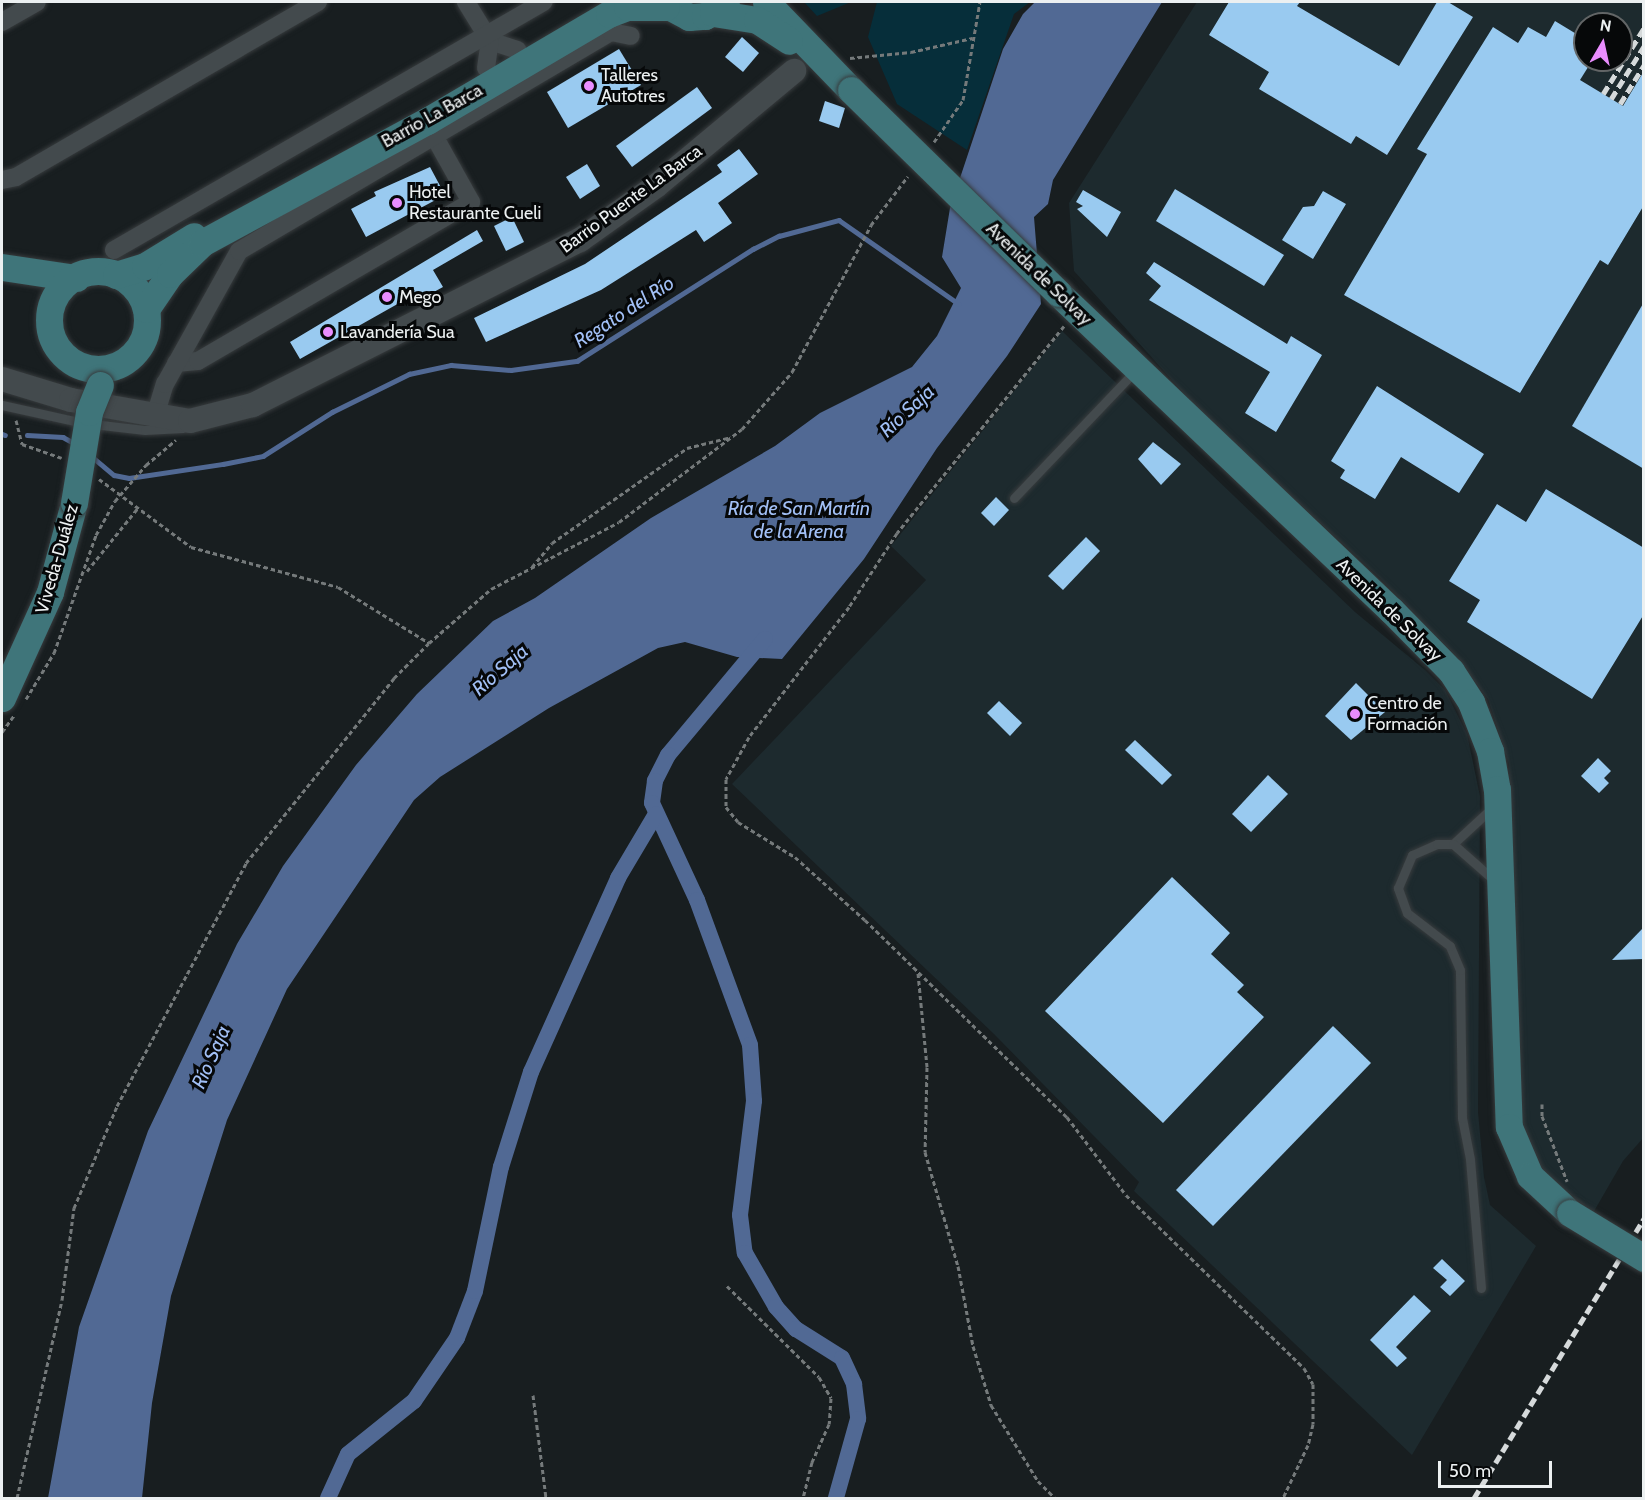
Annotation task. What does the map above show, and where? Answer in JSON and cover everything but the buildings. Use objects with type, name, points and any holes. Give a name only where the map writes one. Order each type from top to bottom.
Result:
[{"type":"main road","name":"Barrio La Barca","points":[[115,262],[145,266],[494,51],[601,2]]},
{"type":"main road","points":[[766,2],[809,62]]},
{"type":"main road","name":"Barrio La Barca","points":[[146,309],[170,274],[201,243],[430,129],[580,31],[627,7],[664,4],[689,17],[721,7],[757,20],[798,49],[809,62]]},
{"type":"main road","points":[[430,129],[430,110],[474,85],[494,51],[508,64],[560,34],[580,31]]},
{"type":"main road","name":"Avenida de Solvay","points":[[809,62],[851,90],[1067,302],[1451,671],[1486,737],[1498,802],[1509,1127],[1530,1176],[1570,1213],[1644,1258]]},
{"type":"main road","points":[[2,268],[76,278],[101,272],[115,262],[146,309],[143,340],[135,353],[91,375],[53,340],[51,308],[58,293],[76,278]]},
{"type":"main road","points":[[2,268],[25,280],[51,308]]},
{"type":"main road","name":"Viveda-Duález","points":[[2,698],[50,592],[74,503],[89,412],[91,375]]},
{"type":"street","points":[[2,22],[37,2]]},
{"type":"street","points":[[2,183],[318,2]]},
{"type":"street","points":[[466,2],[494,51]]},
{"type":"street","name":"Barrio La Barca","points":[[494,51],[544,2]]},
{"type":"street","points":[[155,416],[160,394],[239,250],[430,129],[611,32],[631,36]]},
{"type":"street","name":"Barrio Puente La Barca","points":[[2,379],[33,391],[155,416],[186,425],[253,405],[580,240],[656,186],[809,62]]},
{"type":"street","points":[[176,363],[198,361],[471,202],[430,129]]},
{"type":"lane","points":[[1014,498],[1137,369]]},
{"type":"lane","points":[[2,405],[17,410],[145,430],[186,425]]},
{"type":"lane","points":[[1481,1288],[1470,1159],[1462,1118],[1460,970],[1450,946],[1407,913],[1398,888],[1406,864],[1419,849],[1453,844],[1498,802]]},
{"type":"lane","points":[[1453,844],[1500,885]]},
{"type":"path","points":[[932,144],[963,100],[980,2]]},
{"type":"path","points":[[809,62],[911,52],[972,39]]},
{"type":"path","points":[[17,1498],[62,1300],[74,1208],[117,1107],[246,863],[394,678],[429,643],[491,589],[619,522],[732,436],[792,372],[859,245],[871,225],[912,171]]},
{"type":"path","points":[[1067,302],[897,533],[849,607],[749,737],[726,779],[726,807],[738,822],[795,857],[1067,1117],[1126,1195],[1304,1368],[1313,1384],[1313,1424],[1308,1445],[1283,1498]]},
{"type":"path","points":[[17,410],[22,444],[70,462]]},
{"type":"path","points":[[2,732],[54,653],[86,573],[96,535],[114,501],[146,465],[174,444],[186,425]]},
{"type":"path","points":[[531,568],[562,536],[687,448],[732,436]]},
{"type":"path","points":[[96,477],[191,547],[338,587],[429,643]]},
{"type":"path","points":[[86,573],[137,508]]},
{"type":"path","points":[[918,973],[927,1067],[925,1152],[958,1266],[973,1346],[991,1405],[1038,1481],[1055,1498]]},
{"type":"path","points":[[1542,1104],[1542,1116],[1568,1183],[1570,1213]]},
{"type":"path","points":[[728,1286],[819,1377],[831,1398],[829,1424],[812,1462],[803,1498]]},
{"type":"path","points":[[533,1395],[546,1498]]},
{"type":"shaded area","points":[[804,2],[851,2],[817,16]]},
{"type":"shaded area","points":[[877,2],[1030,2],[1014,14],[967,150],[897,104],[868,37]]},
{"type":"shaded area","points":[[1197,2],[1643,2],[1644,1137],[1623,1161],[1593,1213],[1544,1173],[1528,1150],[1519,1121],[1509,764],[1488,699],[1454,654],[1379,577],[1207,419],[1074,271],[1069,203]]},
{"type":"shaded area","points":[[1062,331],[1355,612],[1425,670],[1445,690],[1467,734],[1480,796],[1478,1112],[1484,1177],[1490,1205],[1536,1246],[1412,1455],[1134,1191],[1139,1182],[994,1034],[732,784],[926,580],[891,546]]},
{"type":"water","points":[[1035,2],[1162,2],[1053,180],[1048,204],[1034,217],[1041,304],[1007,356],[937,448],[864,559],[782,659],[737,657],[685,642],[658,648],[549,708],[440,777],[414,800],[287,989],[227,1120],[171,1296],[152,1403],[142,1498],[48,1498],[79,1327],[148,1131],[237,944],[283,866],[356,765],[417,694],[493,621],[535,598],[651,518],[775,446],[820,413],[912,367],[937,336],[961,288],[942,257],[950,208],[1003,49],[1023,14]]},
{"type":"waterway","name":"Regato del Río","points":[[90,455],[114,475],[129,478],[223,464],[263,456],[332,412],[409,374],[451,365],[511,370],[577,361],[753,249],[779,236],[839,220],[959,304]]},
{"type":"waterway","name":"Regato del Río","points":[[27,435],[63,437],[74,443]]},
{"type":"waterway","points":[[765,639],[668,755],[655,781],[652,803],[697,900],[750,1045],[754,1101],[740,1215],[745,1253],[776,1307],[796,1329],[842,1358],[854,1384],[858,1419],[836,1498]]},
{"type":"waterway","points":[[328,1498],[348,1454],[414,1401],[457,1338],[475,1291],[501,1167],[531,1072],[618,878],[656,814]]},
{"type":"railway","points":[[1603,94],[1644,28]]},
{"type":"railway","points":[[1611,99],[1644,46]]},
{"type":"railway","points":[[1620,104],[1644,65]]},
{"type":"railway","points":[[1474,1498],[1644,1218]]},
{"type":"place","name":"Talleres Autotres","points":[[589,86]]},
{"type":"place","name":"Hotel Restaurante Cueli","points":[[397,203]]},
{"type":"place","name":"Mego","points":[[387,297]]},
{"type":"place","name":"Lavandería Sua","points":[[328,332]]},
{"type":"place","name":"Centro de Formación","points":[[1355,714]]},
{"type":"water label","name":"Río Saja","points":[[907,411]]},
{"type":"water label","name":"Ría de San Martín de la Arena","points":[[799,520]]},
{"type":"water label","name":"Río Saja","points":[[500,670]]},
{"type":"water label","name":"Río Saja","points":[[211,1057]]}]
